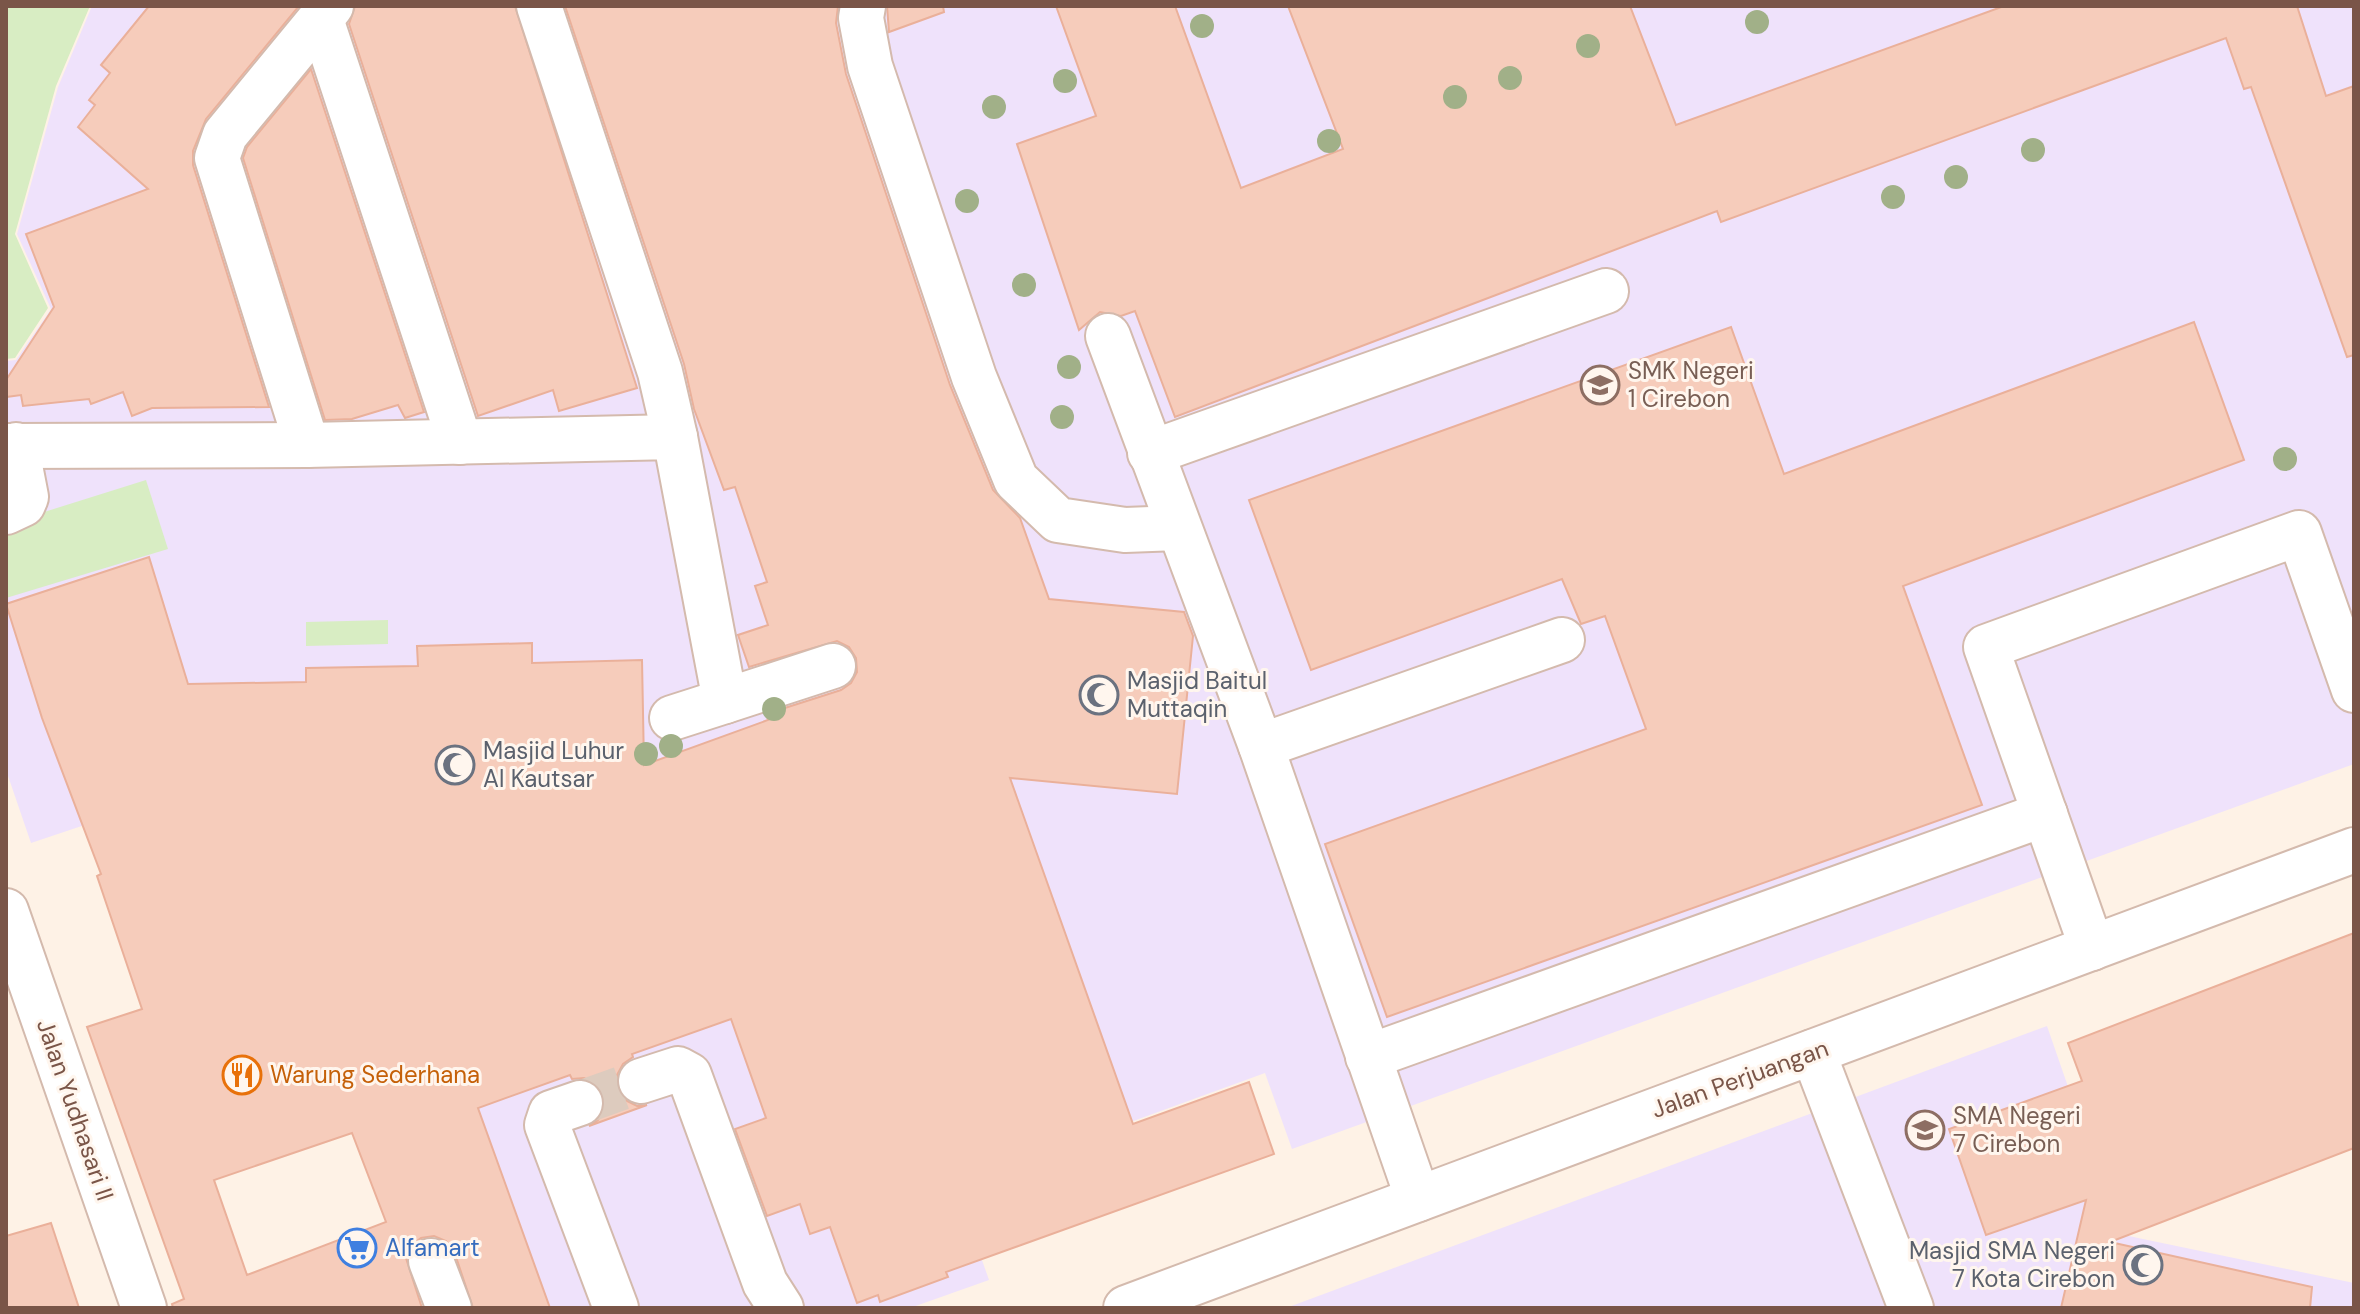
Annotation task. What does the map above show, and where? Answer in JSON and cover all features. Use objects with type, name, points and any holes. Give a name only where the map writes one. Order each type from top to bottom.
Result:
[{"type":"street","points":[[539,6],[660,372],[725,701]]},
{"type":"street","points":[[863,6],[861,18],[870,66],[974,377],[1016,480],[1058,520],[1125,530],[1178,528]]},
{"type":"street","points":[[326,12],[460,442]]},
{"type":"street","points":[[307,445],[217,158],[225,135],[326,12]]},
{"type":"street","points":[[1150,453],[1606,291]]},
{"type":"street","points":[[1108,336],[1261,746],[1418,1199]]},
{"type":"street","points":[[6,512],[23,504],[26,497],[11,446],[307,445],[675,437]]},
{"type":"street","points":[[2092,948],[1986,647],[2299,533],[2354,690]]},
{"type":"street","points":[[1261,746],[1562,640]]},
{"type":"street","points":[[672,718],[833,666]]},
{"type":"street","points":[[1368,1057],[2045,814]]},
{"type":"street","name":"Jalan Perjuangan","points":[[1126,1308],[1172,1300],[1418,1199],[2354,850]]},
{"type":"street","name":"Jalan Yudhasari II","points":[[6,911],[144,1308]]},
{"type":"street","points":[[1813,1052],[1911,1308]]},
{"type":"street","points":[[641,1081],[678,1069],[689,1075],[765,1283],[781,1308]]},
{"type":"street","points":[[580,1103],[551,1113],[547,1125],[616,1308]]},
{"type":"street","points":[[431,1261],[449,1308]]},
{"type":"shaded area","name":"SMK Negeri 1 Cirebon","points":[[92,6],[2354,6],[2354,764],[1292,1149],[1265,1073],[958,1185],[847,876],[989,1280],[910,1308],[476,1308],[398,1116],[216,781],[31,843],[6,770],[6,361],[16,360],[51,309],[17,234],[58,87]]},
{"type":"shaded area","name":"SMA Negeri 7 Cirebon","points":[[2047,1026],[2119,1234],[2354,1283],[2354,1308],[1286,1308]]},
{"type":"green space","points":[[6,6],[90,6],[56,86],[15,234],[48,308],[15,358],[6,359]]},
{"type":"green space","points":[[146,480],[168,549],[6,598],[6,524]]},
{"type":"green space","points":[[388,620],[388,644],[306,646],[306,622]]},
{"type":"building","points":[[149,6],[299,6],[206,119],[193,151],[193,165],[269,407],[152,408],[132,416],[123,392],[91,404],[89,399],[23,406],[21,395],[6,397],[6,380],[54,307],[26,234],[148,189],[78,127],[95,105],[89,100],[110,73],[101,65]]},
{"type":"building","points":[[355,6],[515,6],[637,388],[559,411],[553,390],[478,416],[349,24]]},
{"type":"building","points":[[565,6],[838,6],[836,23],[846,74],[950,385],[993,490],[1020,518],[1049,599],[1184,612],[1193,636],[1177,794],[1010,778],[1133,1124],[1249,1082],[1274,1154],[946,1272],[948,1277],[880,1302],[878,1295],[857,1303],[830,1227],[810,1234],[800,1204],[767,1216],[735,1129],[766,1118],[731,1019],[632,1054],[633,1057],[623,1064],[617,1075],[617,1088],[625,1100],[637,1106],[647,1105],[589,1126],[598,1120],[604,1108],[603,1094],[596,1084],[584,1078],[572,1079],[570,1075],[478,1108],[550,1308],[473,1308],[454,1251],[446,1241],[434,1236],[421,1238],[412,1245],[406,1258],[422,1308],[173,1308],[172,1304],[184,1299],[87,1027],[142,1009],[97,876],[101,874],[42,718],[6,604],[149,557],[188,684],[306,682],[306,668],[418,666],[417,646],[532,643],[532,663],[642,660],[644,765],[768,720],[766,714],[841,690],[851,683],[857,672],[856,658],[849,647],[837,641],[749,667],[738,635],[768,625],[755,586],[767,582],[735,487],[724,490],[694,409],[684,364]],"holes":[[[352,1133],[386,1222],[247,1275],[214,1180]]]},
{"type":"building","points":[[887,6],[943,6],[944,12],[889,32]]},
{"type":"building","points":[[1056,6],[1175,6],[1241,188],[1343,149],[1288,6],[1630,6],[1676,125],[2004,6],[2297,6],[2326,96],[2354,86],[2354,355],[2347,357],[2251,87],[2244,89],[2226,38],[1721,222],[1717,211],[1175,417],[1135,311],[1121,316],[1100,312],[1079,330],[1017,144],[1096,116]]},
{"type":"building","points":[[311,69],[424,412],[405,418],[398,405],[352,419],[325,420],[243,158],[247,147]]},
{"type":"building","points":[[2194,322],[2244,460],[1903,586],[1982,805],[1387,1017],[1325,844],[1646,729],[1605,616],[1581,624],[1562,579],[1311,670],[1249,500],[1731,327],[1784,474]]},
{"type":"building","points":[[2354,933],[2354,1148],[2110,1242],[2312,1287],[2310,1308],[2061,1308],[2086,1200],[1986,1235],[1949,1129],[2082,1081],[2068,1043]]},
{"type":"building","points":[[51,1223],[79,1308],[6,1308],[6,1236]]},
{"type":"tunnel","points":[[580,1103],[641,1081]]},
{"type":"place","name":"SMK Negeri 1 Cirebon","points":[[1600,385]]},
{"type":"place","name":"Masjid Baitul Muttaqin","points":[[1099,695]]},
{"type":"place","name":"Masjid Luhur Al Kautsar","points":[[455,765]]},
{"type":"place","name":"Warung Sederhana","points":[[242,1075]]},
{"type":"place","name":"SMA Negeri 7 Cirebon","points":[[1925,1130]]},
{"type":"place","name":"Alfamart","points":[[357,1248]]},
{"type":"place","name":"Masjid SMA Negeri 7 Kota Cirebon","points":[[2143,1265]]}]
